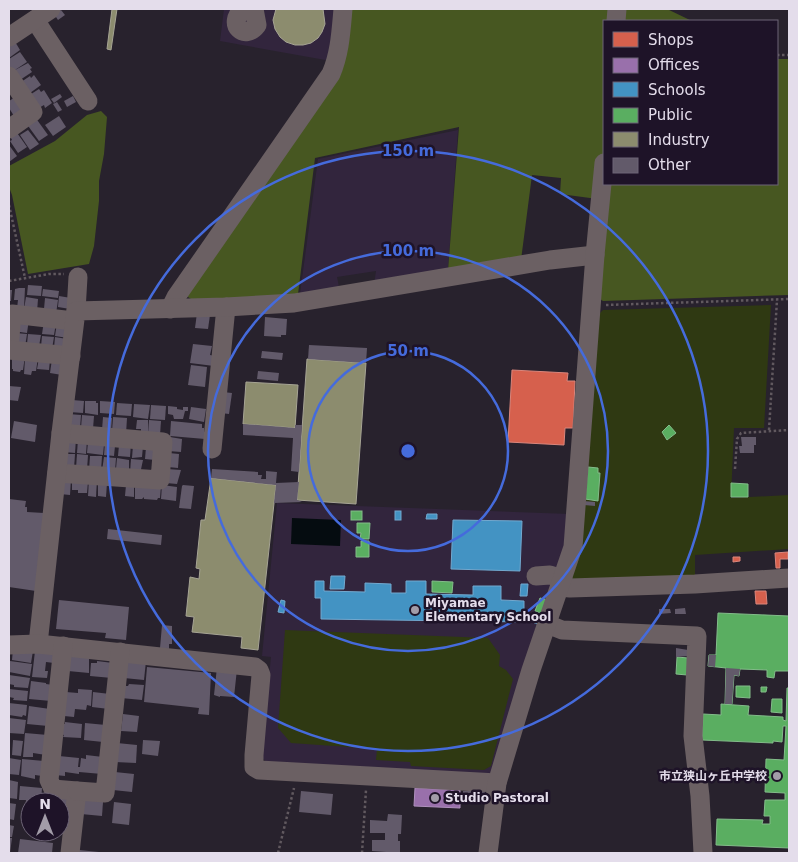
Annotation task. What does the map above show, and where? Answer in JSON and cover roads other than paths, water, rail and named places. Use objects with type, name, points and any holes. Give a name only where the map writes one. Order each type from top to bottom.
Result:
[{"type":"street","points":[[9,37],[51,9]]},
{"type":"street","points":[[243,9],[236,17],[236,22],[240,30],[248,32],[257,25],[254,9]]},
{"type":"street","points":[[170,309],[331,74],[336,63],[343,9]]},
{"type":"street","points":[[35,20],[88,101]]},
{"type":"street","points":[[9,76],[33,112],[9,129]]},
{"type":"street","points":[[488,853],[496,783],[531,670],[573,547],[603,174]]},
{"type":"street","points":[[71,356],[9,349],[12,314],[75,316],[170,309],[294,304],[550,260],[595,255]]},
{"type":"street","points":[[38,644],[71,356],[78,277]]},
{"type":"street","points":[[212,449],[226,307]]},
{"type":"street","points":[[57,473],[160,480],[163,442],[61,433]]},
{"type":"street","points":[[536,576],[550,576],[570,588],[695,584],[789,578]]},
{"type":"street","points":[[547,624],[562,630],[697,636],[693,736],[700,796],[703,853]]},
{"type":"street","points":[[9,645],[38,644],[63,646],[255,666],[261,674],[254,767],[260,770],[496,783]]},
{"type":"street","points":[[63,646],[49,780],[53,789],[106,793],[120,652]]},
{"type":"street","points":[[70,853],[77,791]]},
{"type":"place","name":"Miyamae Elementary School","points":[[415,610]]},
{"type":"place","name":"市立狭山ヶ丘中学校","points":[[777,776]]},
{"type":"place","name":"Studio Pastoral","points":[[435,798]]}]
